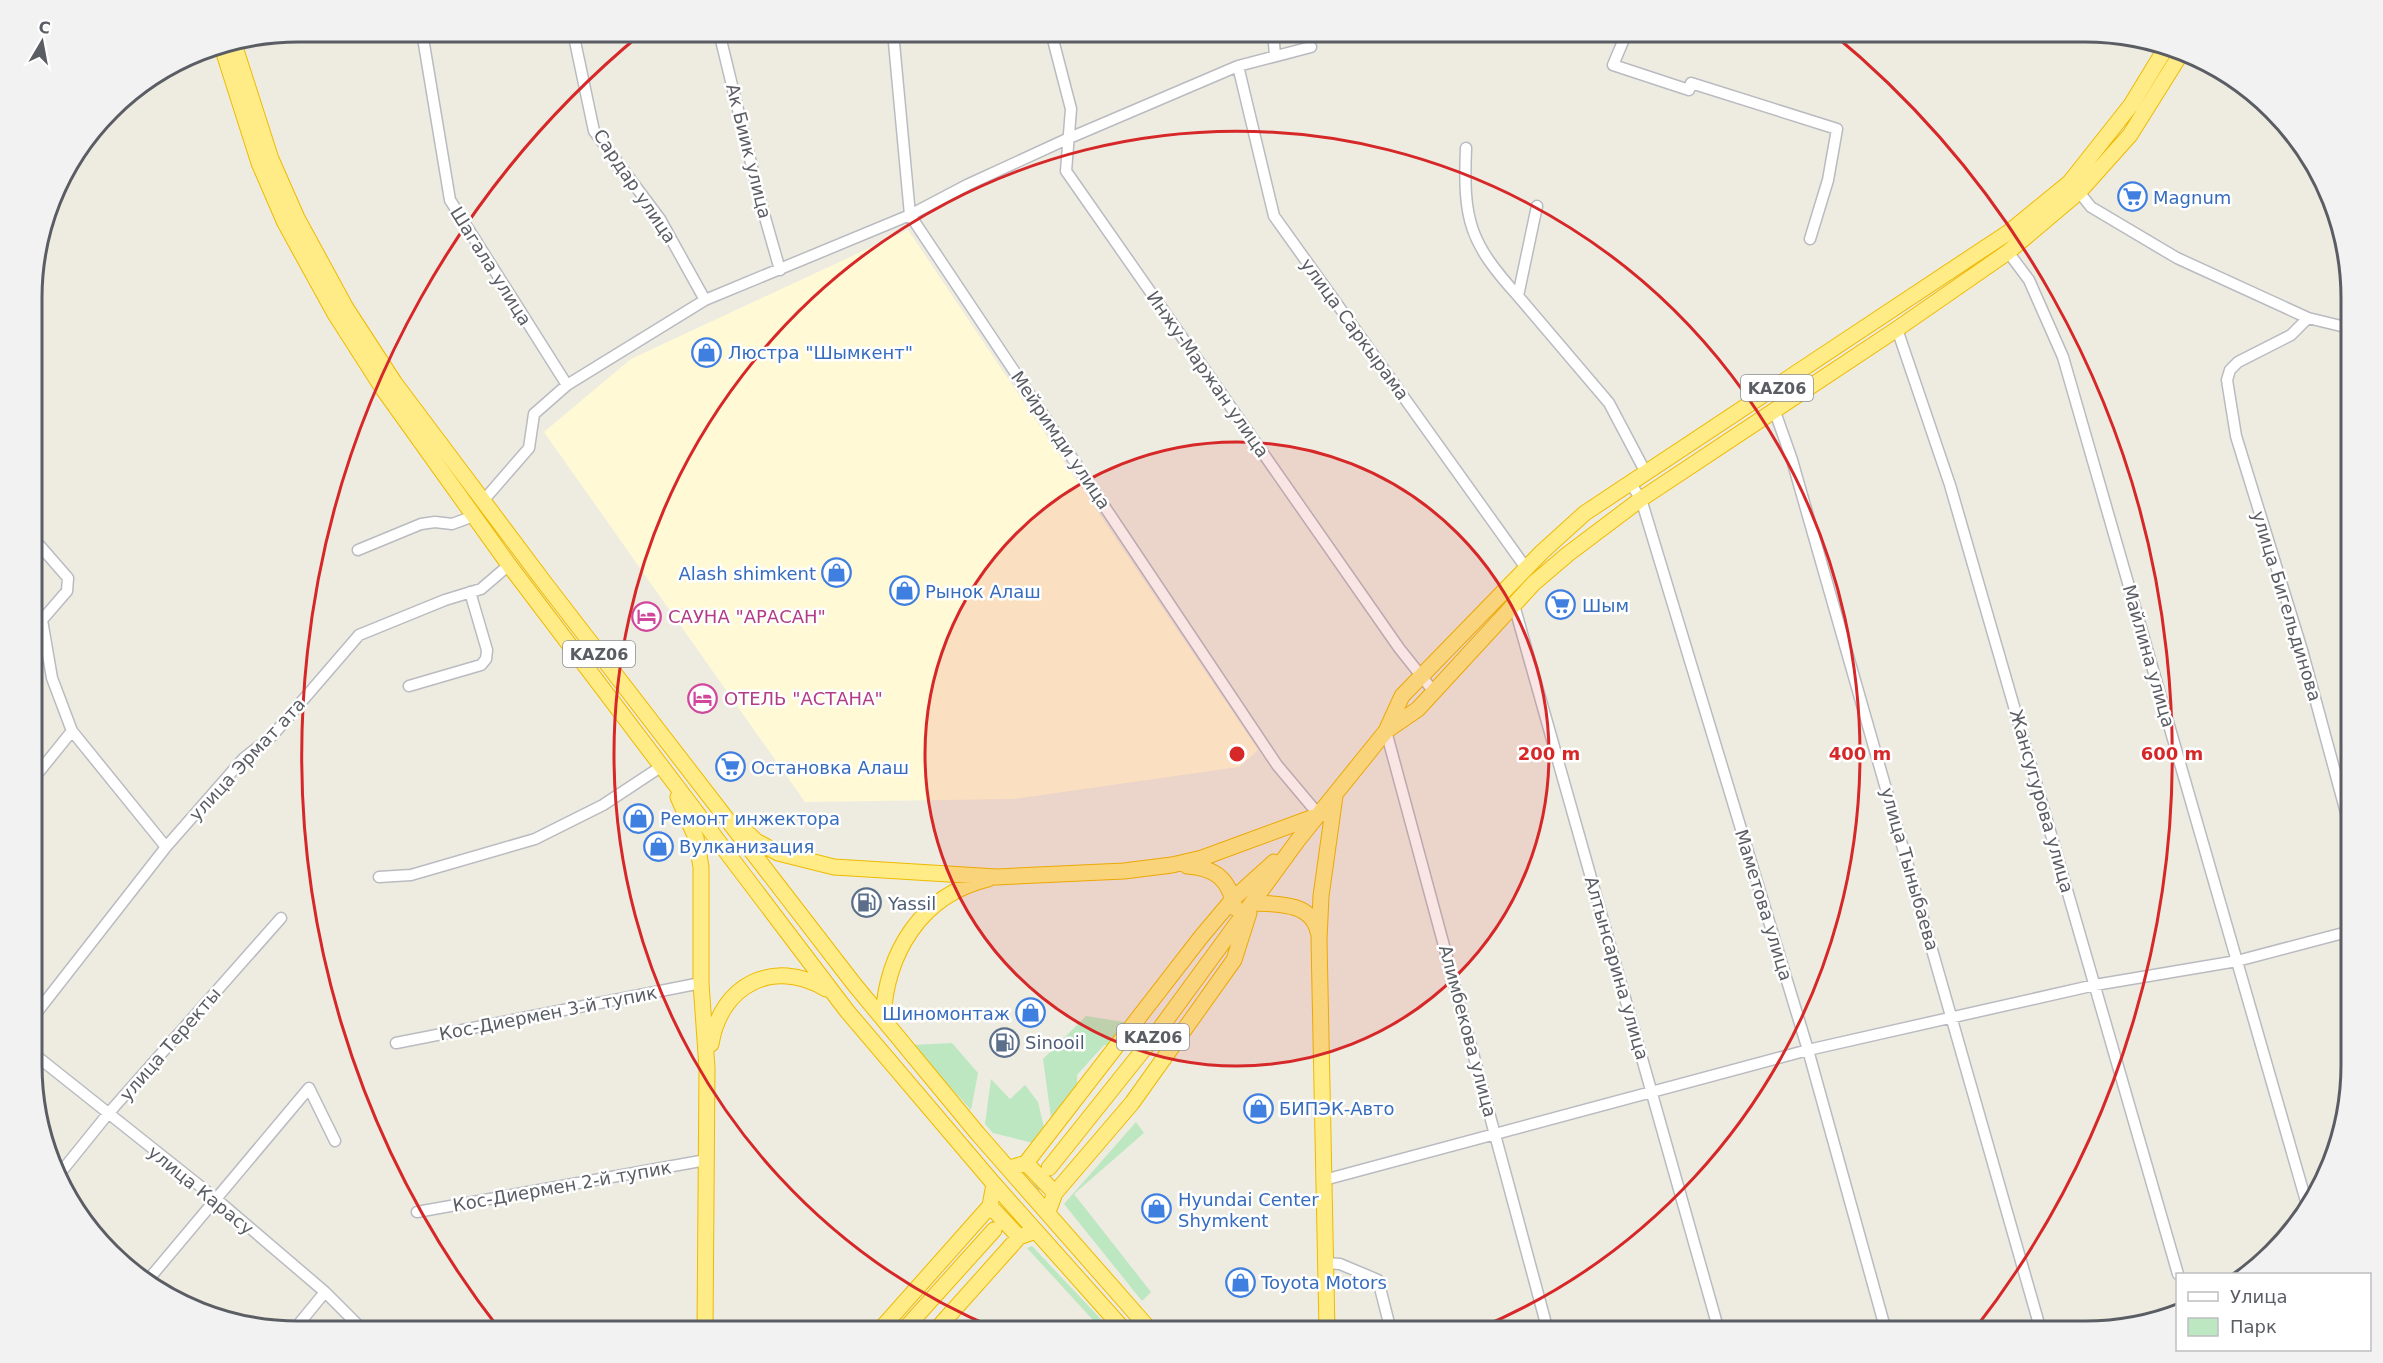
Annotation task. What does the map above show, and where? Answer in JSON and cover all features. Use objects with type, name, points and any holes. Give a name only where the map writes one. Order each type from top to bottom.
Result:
[{"type":"highway","name":"KАZ06","points":[[236,50],[271,159],[308,238],[346,308],[394,382],[698,782],[883,1019],[1142,1321]]},
{"type":"highway","name":"KАZ06","points":[[224,53],[259,164],[290,232],[335,314],[383,389],[509,565],[834,993],[994,1184],[1116,1321]]},
{"type":"highway","name":"KАZ06","points":[[1049,1168],[1156,1034],[1298,840],[1386,731],[1402,696],[1526,568],[1585,513],[2009,232],[2070,182],[2132,105],[2162,54]]},
{"type":"highway","name":"KАZ06","points":[[1386,731],[1418,709],[1514,604],[1560,561],[1641,499],[1773,409],[1898,329],[2008,252],[2079,192],[2130,135],[2177,59]]},
{"type":"highway","points":[[672,780],[696,838],[701,867],[701,983],[707,1068],[704,1321]]},
{"type":"highway","name":"KАZ06","points":[[698,782],[756,841],[778,853],[834,867],[998,877],[1124,871],[1172,865],[1202,858],[1319,815]]},
{"type":"highway","points":[[1328,1321],[1319,940],[1321,896],[1335,796]]},
{"type":"highway","points":[[1010,1168],[1026,1163],[1233,899],[1298,840]]},
{"type":"highway","points":[[1172,865],[1203,867],[1216,872],[1224,879],[1233,899],[1238,921]]},
{"type":"highway","points":[[883,1019],[888,976],[907,936],[926,912],[948,894],[970,884],[998,877]]},
{"type":"highway","points":[[1048,1212],[1055,1193],[1132,1103],[1234,960],[1253,903],[1300,909],[1317,926],[1319,940]]},
{"type":"highway","points":[[707,1068],[714,1027],[728,1001],[744,987],[764,978],[784,974],[809,978],[834,993]]},
{"type":"highway","points":[[1026,1163],[1055,1193]]},
{"type":"highway","points":[[888,1321],[990,1206],[994,1184]]},
{"type":"highway","points":[[990,1206],[1019,1237]]},
{"type":"highway","points":[[912,1321],[994,1230]]},
{"type":"highway","points":[[944,1321],[1019,1237],[1036,1231]]},
{"type":"street","name":"Шагала улица","points":[[424,42],[450,200],[567,385]]},
{"type":"street","name":"Сардар улица","points":[[575,42],[594,131],[660,219],[705,300]]},
{"type":"street","name":"Ак Биик улица","points":[[721,42],[760,200],[780,270]]},
{"type":"street","name":"Мейримди улица","points":[[893,42],[910,215],[1277,765],[1319,815]]},
{"type":"street","name":"Инжу-Маржан улица","points":[[1054,42],[1071,109],[1066,171],[1420,678],[1434,692]]},
{"type":"street","points":[[1274,42],[1275,55]]},
{"type":"street","points":[[1623,42],[1613,65],[1689,90],[1691,83],[1837,129],[1828,180],[1810,239]]},
{"type":"street","points":[[483,501],[529,448],[534,414],[567,385],[705,300],[910,215],[967,185],[1067,139],[1238,66],[1311,47]]},
{"type":"street","name":"улица Саркырама","points":[[1238,66],[1274,216],[1526,568]]},
{"type":"street","points":[[1466,148],[1466,203],[1471,231],[1488,261],[1609,403],[1646,473]]},
{"type":"street","points":[[2079,192],[2091,207],[2176,258],[2308,318],[2341,326]]},
{"type":"street","points":[[1518,296],[1537,206]]},
{"type":"street","name":"Майлина улица","points":[[2008,252],[2029,280],[2063,357],[2305,1197]]},
{"type":"street","name":"улица Бигельдинова","points":[[2308,318],[2291,335],[2238,362],[2230,370],[2227,380],[2236,436],[2302,650],[2341,794]]},
{"type":"street","name":"Жансугурова улица","points":[[1898,329],[1950,485],[2177,1273]]},
{"type":"street","name":"улица Тыныбаева","points":[[1773,409],[1792,460],[1953,1015],[2038,1321]]},
{"type":"street","name":"Маметова улица","points":[[1630,483],[1641,499],[1808,1050],[1883,1321]]},
{"type":"street","points":[[358,550],[421,524],[435,522],[452,524],[474,516]]},
{"type":"street","points":[[42,553],[68,578],[68,591],[42,620],[52,678],[72,731],[166,847]]},
{"type":"street","name":"улица Эрмат ата","points":[[42,1006],[166,847],[244,758],[272,736],[359,635],[445,600],[481,589],[509,565]]},
{"type":"street","points":[[409,686],[481,665],[486,659],[487,650],[470,592]]},
{"type":"street","name":"Алтынсарина улица","points":[[1514,604],[1716,1321]]},
{"type":"street","points":[[42,768],[72,731]]},
{"type":"street","name":"Алимбекова улица","points":[[1386,731],[1545,1321]]},
{"type":"street","points":[[379,877],[411,875],[535,839],[603,805],[662,766]]},
{"type":"street","name":"улица Теректы","points":[[64,1169],[107,1115],[281,918]]},
{"type":"street","points":[[1324,1180],[1496,1133],[1652,1094],[1808,1050],[1953,1015],[2095,985],[2237,961],[2341,934]]},
{"type":"street","name":"Кос-Диермен 3-й тупик","points":[[396,1042],[701,983]]},
{"type":"street","name":"улица Карасу","points":[[42,1061],[107,1115],[214,1198],[325,1292],[354,1321]]},
{"type":"street","points":[[152,1275],[214,1198],[309,1088],[335,1141]]},
{"type":"street","name":"Кос-Диермен 2-й тупик","points":[[417,1212],[706,1160]]},
{"type":"street","points":[[1326,1263],[1340,1264],[1378,1280],[1388,1321]]},
{"type":"street","points":[[301,1321],[325,1292]]},
{"type":"shaded area","name":"Рынок Алаш","points":[[908,230],[1258,750],[1239,767],[1015,799],[805,802],[544,432],[631,359]]},
{"type":"green space","points":[[1086,1016],[1136,1024],[1115,1046],[1104,1045],[1077,1075],[1077,1091],[1052,1125],[1043,1059]]},
{"type":"green space","points":[[952,1043],[978,1073],[971,1110],[912,1045]]},
{"type":"green space","points":[[991,1079],[1010,1099],[1025,1085],[1038,1102],[1046,1136],[1033,1143],[993,1133],[985,1124]]},
{"type":"green space","points":[[1136,1122],[1144,1133],[1074,1194],[1151,1292],[1142,1301],[1064,1204]]},
{"type":"green space","points":[[1032,1246],[1103,1321],[1094,1321],[1027,1248]]},
{"type":"tunnel","points":[[994,1230],[1048,1169]]},
{"type":"place","name":"Magnum","points":[[2132,197]]},
{"type":"place","name":"Люстра \"Шымкент\"","points":[[707,352]]},
{"type":"place","name":"Alash shimkent","points":[[837,573]]},
{"type":"place","name":"Рынок Алаш","points":[[904,591]]},
{"type":"place","name":"Шым","points":[[1561,605]]},
{"type":"place","name":"САУНА \"АРАСАН\"","points":[[647,616]]},
{"type":"place","name":"ОТЕЛЬ \"АСТАНА\"","points":[[703,698]]},
{"type":"place","name":"Остановка Алаш","points":[[730,767]]},
{"type":"place","name":"Ремонт инжектора","points":[[639,818]]},
{"type":"place","name":"Вулканизация","points":[[658,846]]},
{"type":"place","name":"Yassil","points":[[867,903]]},
{"type":"place","name":"Шиномонтаж","points":[[1031,1013]]},
{"type":"place","name":"Sinooil","points":[[1004,1042]]},
{"type":"place","name":"БИПЭК-Авто","points":[[1258,1108]]},
{"type":"place","name":"Hyundai Center Shymkent","points":[[1157,1209]]},
{"type":"place","name":"Toyota Motors","points":[[1240,1282]]}]
